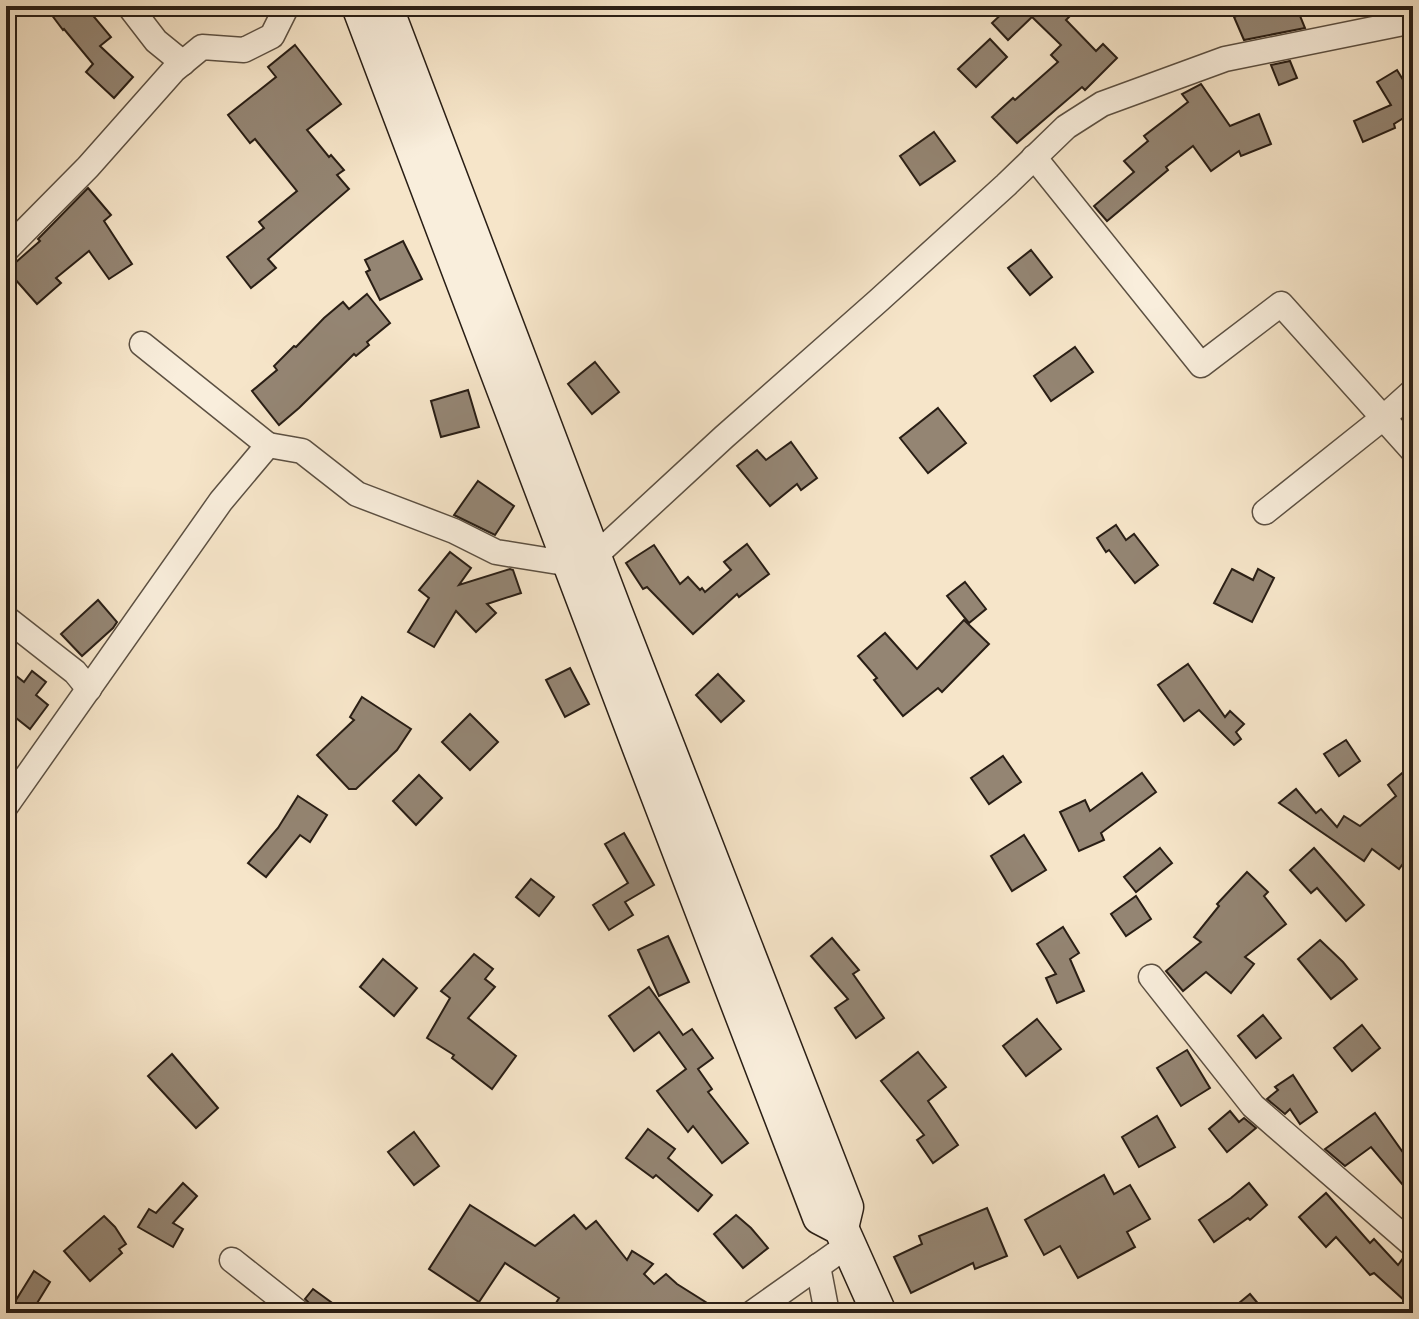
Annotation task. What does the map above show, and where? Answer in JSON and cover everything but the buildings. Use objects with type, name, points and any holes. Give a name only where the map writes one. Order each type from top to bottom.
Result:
[{"type":"street","points":[[129,6],[156,41],[183,63]]},
{"type":"street","points":[[6,250],[88,167],[174,70],[202,47],[244,50],[272,36],[287,6]]},
{"type":"street","points":[[359,6],[582,561]]},
{"type":"street","points":[[385,6],[820,1217],[844,1236],[879,1313]]},
{"type":"street","points":[[142,344],[268,445],[302,451],[357,494],[454,531],[496,552],[582,561],[878,301],[1066,127],[1102,104],[1225,59],[1413,21]]},
{"type":"street","points":[[1034,157],[1201,365],[1281,304],[1413,451]]},
{"type":"street","points":[[1265,512],[1413,391]]},
{"type":"street","points":[[6,806],[221,501],[268,445]]},
{"type":"street","points":[[6,618],[75,672],[89,689]]},
{"type":"street","points":[[1151,977],[1253,1106],[1413,1245]]},
{"type":"street","points":[[752,1313],[818,1266],[844,1236]]},
{"type":"street","points":[[232,1260],[299,1313]]},
{"type":"street","points":[[818,1266],[827,1313]]}]
